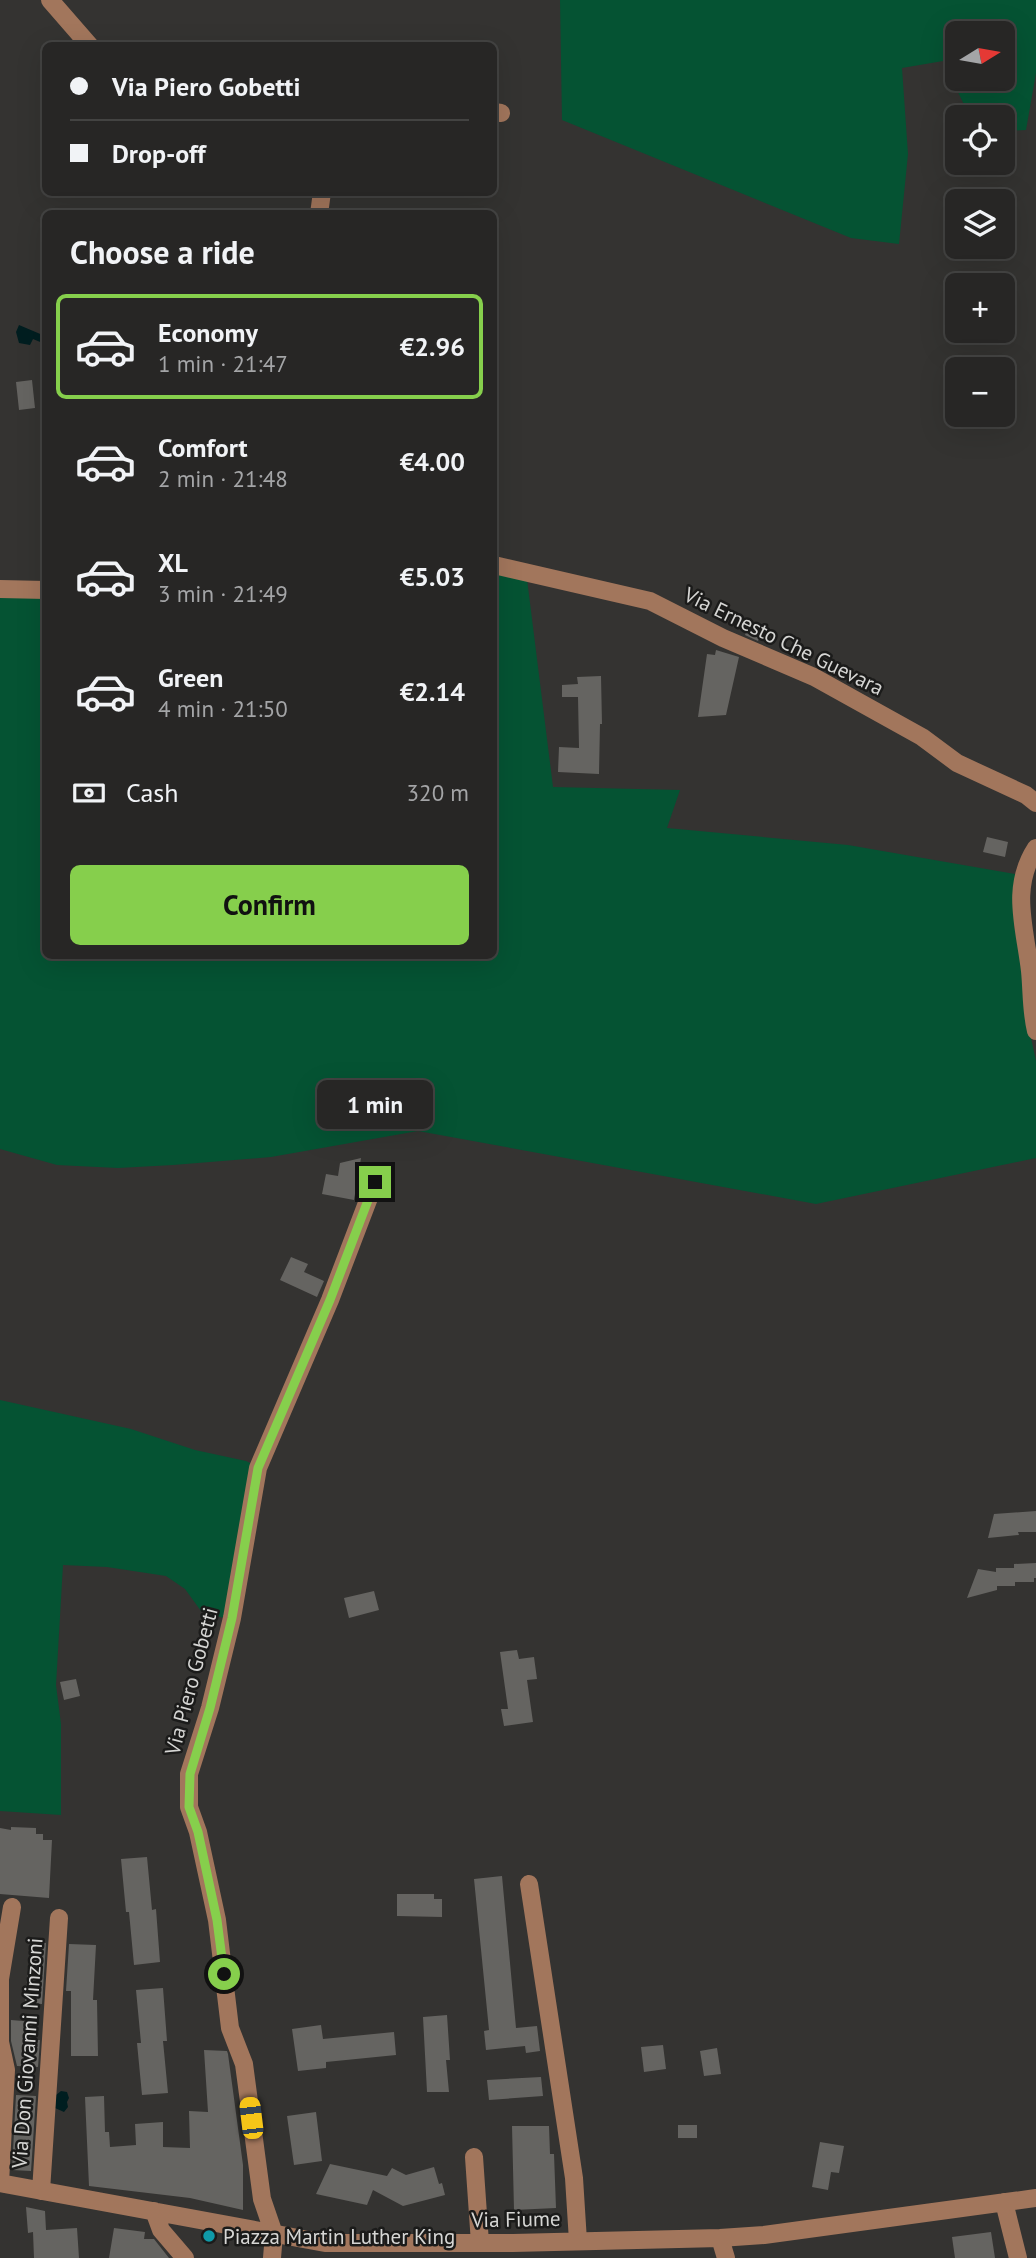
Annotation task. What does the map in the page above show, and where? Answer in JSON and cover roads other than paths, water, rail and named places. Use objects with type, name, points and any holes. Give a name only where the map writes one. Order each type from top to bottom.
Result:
[{"type":"street","points":[[50,0],[86,42]]},
{"type":"street","name":"Via Ernesto Che Guevara","points":[[497,566],[650,601],[723,638],[814,677],[922,737],[957,763],[1026,795],[1036,803]]},
{"type":"street","points":[[0,589],[42,590]]},
{"type":"street","points":[[1036,848],[1023,873],[1022,918],[1036,1031]]},
{"type":"street","name":"Via Piero Gobetti","points":[[274,2234],[262,2199],[244,2064],[230,2028],[217,1920],[198,1832],[189,1807],[190,1774],[210,1708],[232,1618],[258,1468],[330,1300],[375,1182]]},
{"type":"street","points":[[529,1884],[574,2178],[579,2241]]},
{"type":"street","points":[[0,2183],[6,2070],[0,2042],[0,1979],[12,1907]]},
{"type":"street","name":"Via Don Giovanni Minzoni","points":[[41,2191],[58,1918]]},
{"type":"street","points":[[474,2157],[480,2243]]},
{"type":"street","name":"Via Fiume","points":[[0,2183],[324,2243],[421,2251],[480,2243],[513,2250],[579,2241],[764,2235],[1036,2198]]},
{"type":"street","points":[[1004,2202],[1018,2258]]},
{"type":"street","points":[[154,2211],[161,2230],[185,2258]]},
{"type":"street","points":[[272,2258],[274,2234]]},
{"type":"street","points":[[720,2238],[726,2258]]},
{"type":"water","points":[[19,325],[42,335],[42,343],[33,339],[30,345],[19,343],[16,332]]},
{"type":"water","points":[[61,2091],[67,2092],[69,2098],[64,2112],[55,2108],[56,2095]]},
{"type":"place","name":"Piazza Martin Luther King","points":[[209,2236]]}]
